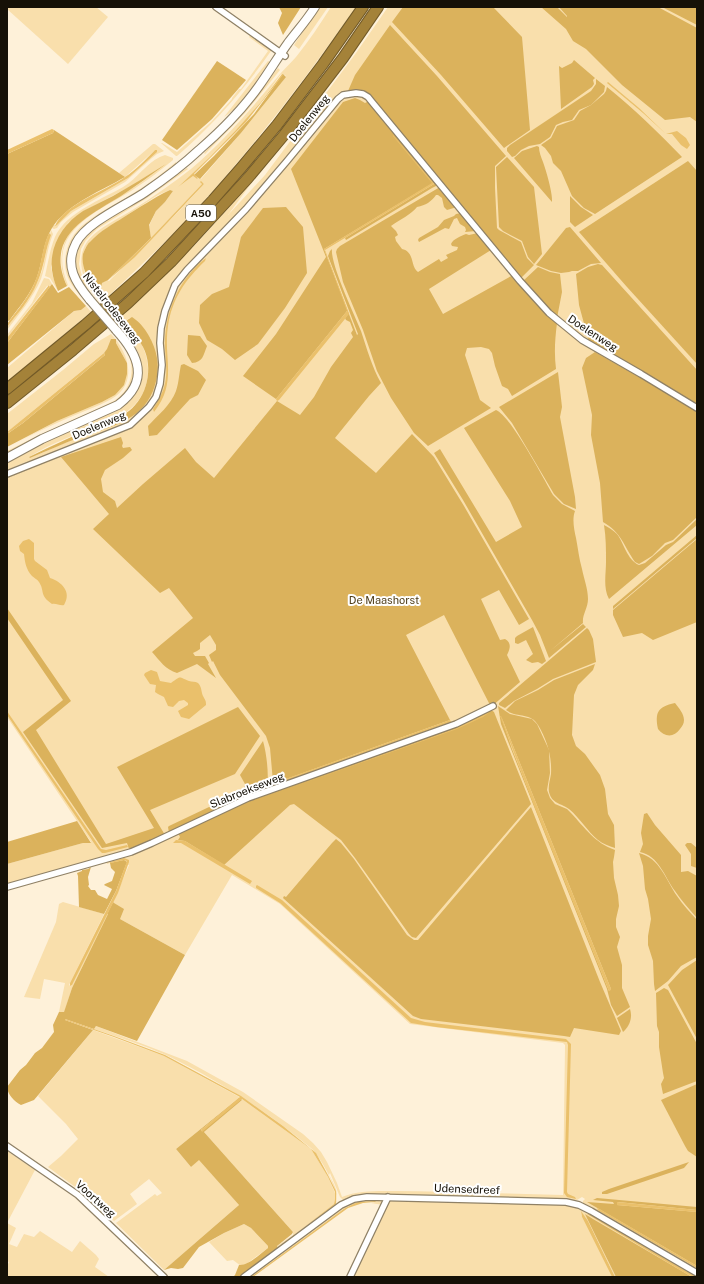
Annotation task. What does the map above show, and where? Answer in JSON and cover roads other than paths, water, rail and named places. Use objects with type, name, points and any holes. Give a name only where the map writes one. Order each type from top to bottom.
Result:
[{"type":"highway","name":"A50","points":[[7,389],[85,325],[144,273],[213,200],[277,125],[319,70],[363,7]]},
{"type":"highway","name":"A50","points":[[7,403],[128,303],[171,262],[248,178],[284,135],[378,7]]},
{"type":"street","points":[[216,7],[283,54]]},
{"type":"street","name":"Nistelrodeseweg","points":[[7,458],[42,439],[114,407],[127,398],[135,386],[137,379],[138,369],[134,352],[125,339],[90,300],[78,284],[72,271],[71,264],[72,253],[79,238],[92,225],[155,185],[199,151],[241,109],[260,85],[266,81],[283,54],[302,31],[304,24],[315,7]]},
{"type":"street","name":"Doelenweg","points":[[7,474],[130,425],[149,407],[156,397],[160,384],[162,365],[160,343],[161,328],[165,311],[175,286],[187,270],[246,208],[287,161],[333,104],[343,95],[350,93],[363,94],[368,97],[520,281],[560,324],[582,340],[642,374],[697,408]]},
{"type":"street","name":"Slabroekseweg","points":[[7,887],[130,852],[248,798],[456,724],[493,706]]},
{"type":"street","name":"Voortweg","points":[[7,1146],[78,1195],[164,1277]]},
{"type":"street","name":"Udensedreef","points":[[244,1277],[341,1205],[354,1199],[367,1197],[566,1202],[579,1205],[592,1211],[697,1273]]},
{"type":"street","points":[[350,1277],[388,1197]]},
{"type":"park label","name":"De Maashorst","points":[[384,600]]}]
